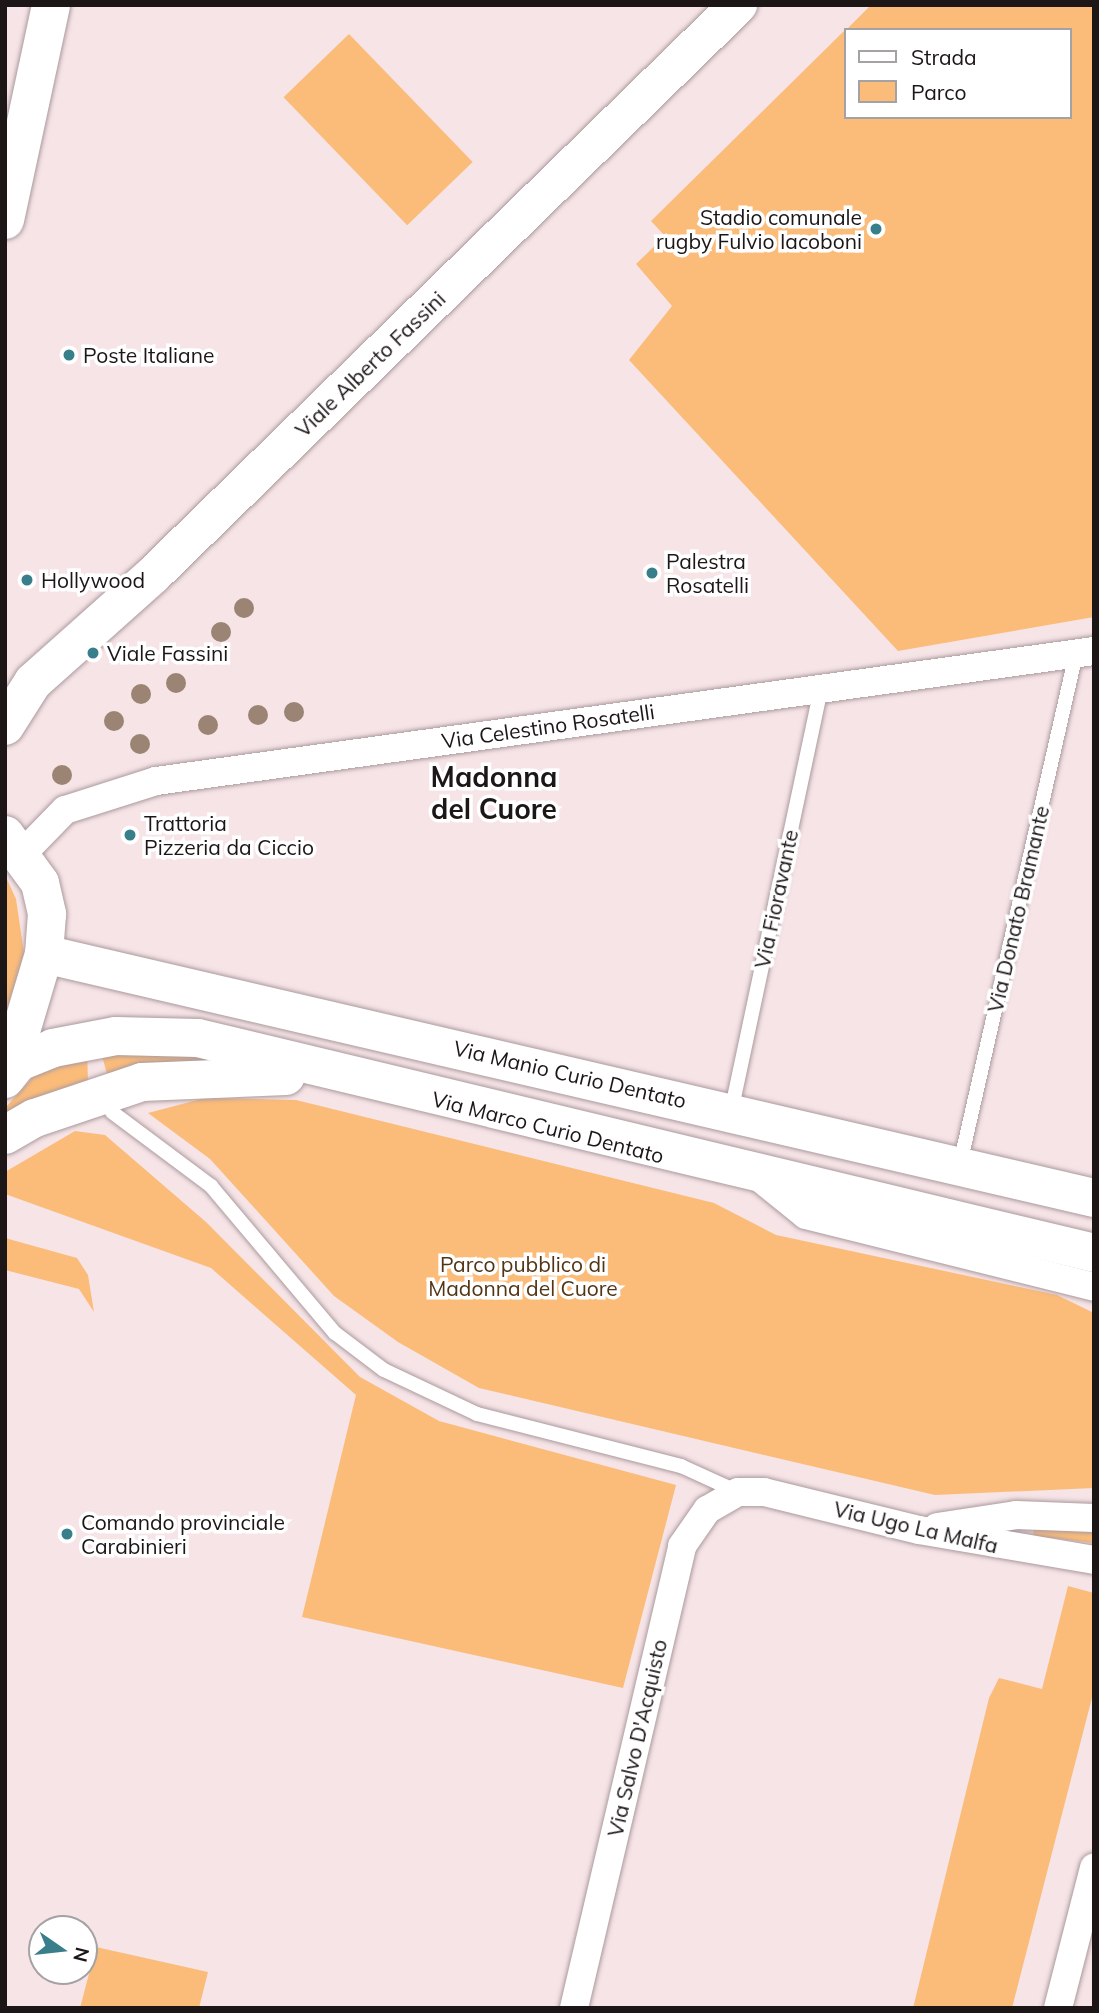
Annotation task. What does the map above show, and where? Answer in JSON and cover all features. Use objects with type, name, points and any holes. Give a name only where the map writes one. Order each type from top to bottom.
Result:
[{"type":"main road","points":[[5,220],[51,5]]},
{"type":"main road","name":"Viale Alberto Fassini","points":[[5,726],[19,678],[153,575],[738,5]]},
{"type":"main road","points":[[7,1077],[44,954],[47,914],[14,844]]},
{"type":"main road","name":"Via Manio Curio Dentato","points":[[44,954],[960,1164],[1094,1198]]},
{"type":"main road","name":"Via Marco Curio Dentato","points":[[7,1077],[19,1062],[53,1048],[116,1036],[198,1038],[345,1077],[760,1178],[1094,1253]]},
{"type":"main road","points":[[5,1135],[35,1118],[142,1082],[249,1074],[345,1077]]},
{"type":"street","name":"Via Celestino Rosatelli","points":[[14,844],[65,810],[156,781],[1085,652]]},
{"type":"street","points":[[760,1178],[806,1215],[1094,1287]]},
{"type":"street","name":"Via Ugo La Malfa","points":[[738,1492],[919,1530],[1094,1560]]},
{"type":"street","name":"Via Salvo D'Acquisto","points":[[574,2008],[682,1546],[707,1510],[738,1492]]},
{"type":"street","points":[[919,1530],[1016,1515],[1094,1518]]},
{"type":"street","points":[[1058,2008],[1094,1868]]},
{"type":"lane","name":"Via Donato Bramante","points":[[960,1164],[1085,652]]},
{"type":"lane","name":"Via Fioravante","points":[[731,1111],[821,687]]},
{"type":"lane","points":[[112,1112],[211,1186],[335,1333],[384,1370],[477,1415],[681,1466],[738,1492]]},
{"type":"green space","points":[[871,5],[1094,5],[1094,617],[898,651],[629,360],[672,306],[636,264],[665,236],[651,221],[844,31],[844,119],[1071,119],[1071,28],[848,28]]},
{"type":"green space","points":[[349,34],[473,162],[407,225],[284,97]]},
{"type":"green space","points":[[5,875],[16,899],[24,953],[5,1016]]},
{"type":"green space","points":[[99,1045],[276,1067],[107,1074]]},
{"type":"green space","points":[[87,1050],[88,1082],[5,1122],[5,1108],[43,1066]]},
{"type":"green space","name":"Parco pubblico di Madonna del Cuore","points":[[205,1098],[296,1100],[714,1203],[776,1235],[1057,1295],[1094,1313],[1094,1488],[935,1495],[479,1388],[398,1342],[334,1296],[210,1159],[148,1113]]},
{"type":"green space","points":[[75,1131],[105,1135],[206,1222],[360,1377],[439,1421],[676,1485],[623,1688],[302,1617],[356,1395],[211,1268],[5,1194],[5,1172]]},
{"type":"green space","points":[[5,1238],[77,1258],[88,1275],[94,1312],[79,1289],[5,1270]]},
{"type":"green space","points":[[1034,1528],[1094,1530],[1094,1543],[1033,1536]]},
{"type":"green space","points":[[1068,1586],[1094,1593],[1094,1690],[1012,2008],[913,2008],[989,1698],[999,1678],[1042,1689]]},
{"type":"green space","points":[[98,1947],[208,1972],[199,2008],[80,2008],[86,1985],[98,1985]]},
{"type":"place","name":"Stadio comunale rugby Fulvio Iacoboni","points":[[876,229]]},
{"type":"place","name":"Poste Italiane","points":[[69,355]]},
{"type":"place","name":"Palestra Rosatelli","points":[[652,573]]},
{"type":"place","name":"Hollywood","points":[[27,580]]},
{"type":"place","name":"Viale Fassini","points":[[93,653]]},
{"type":"place","name":"Trattoria Pizzeria da Ciccio","points":[[130,835]]},
{"type":"place","name":"Comando provinciale Carabinieri","points":[[67,1534]]},
{"type":"district","name":"Madonna del Cuore","points":[[494,793]]}]
